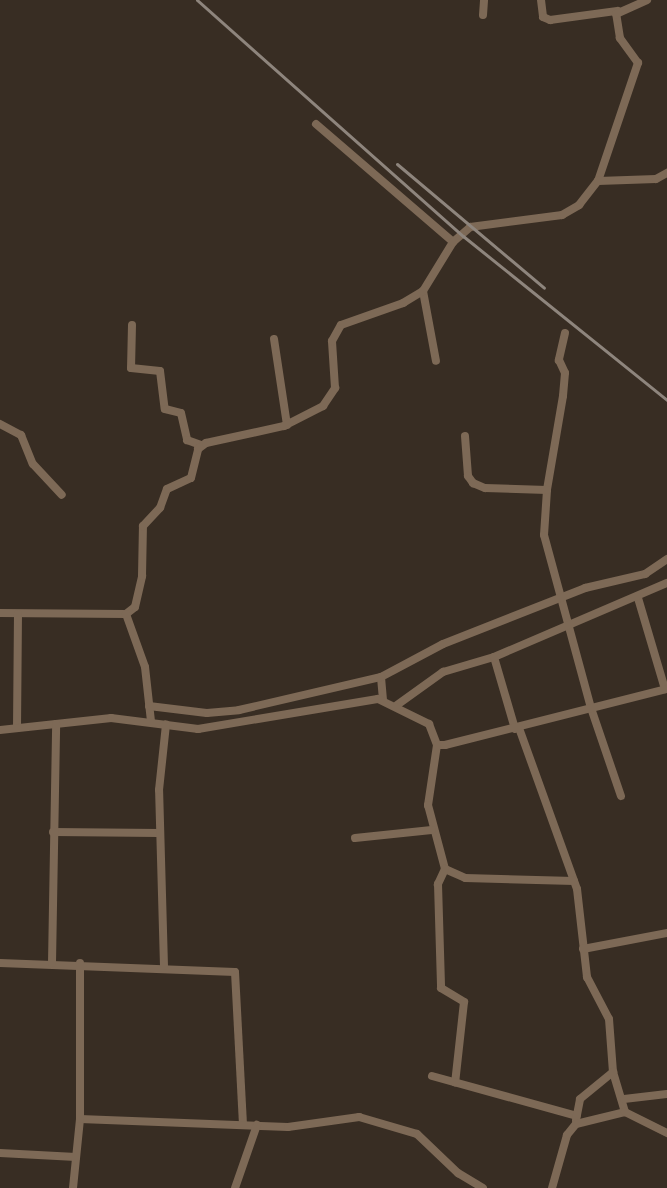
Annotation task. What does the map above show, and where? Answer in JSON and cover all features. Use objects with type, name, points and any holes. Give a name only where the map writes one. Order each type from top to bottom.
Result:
[{"type":"street","points":[[483,15],[484,0]]},
{"type":"street","points":[[541,0],[543,17],[550,20],[617,11],[647,0]]},
{"type":"street","points":[[132,326],[131,368],[160,370],[165,409],[181,413],[187,440],[201,445],[287,425],[330,399],[335,388],[334,332],[423,291],[453,243],[470,227],[562,215],[579,205],[598,182],[639,63],[620,38],[617,11]]},
{"type":"street","points":[[316,124],[453,243]]},
{"type":"street","points":[[598,182],[656,179],[667,173]]},
{"type":"street","points":[[423,291],[436,361]]},
{"type":"street","points":[[565,333],[559,360],[565,373],[564,396],[547,490],[544,535],[591,708],[621,796]]},
{"type":"street","points":[[274,339],[287,425]]},
{"type":"street","points":[[0,424],[21,435],[33,464],[62,495]]},
{"type":"street","points":[[465,436],[468,476],[473,483],[485,488],[547,490]]},
{"type":"street","points":[[0,614],[126,614],[135,607],[142,576],[143,526],[160,508],[167,489],[191,478],[201,445]]},
{"type":"street","points":[[149,706],[207,713],[239,710],[382,683],[442,644],[561,601],[645,574],[667,559]]},
{"type":"street","points":[[397,705],[443,672],[494,657],[568,624],[638,598],[667,583]]},
{"type":"street","points":[[437,745],[517,728],[666,689],[638,598]]},
{"type":"street","points":[[17,728],[18,614]]},
{"type":"street","points":[[126,614],[143,657],[150,721]]},
{"type":"street","points":[[494,657],[517,728],[574,880],[588,977],[609,1019],[613,1072],[624,1099],[625,1112]]},
{"type":"street","points":[[382,683],[383,700]]},
{"type":"street","points":[[0,730],[111,718],[212,728],[383,700],[397,705],[434,728],[437,745],[428,805],[432,830],[445,869],[438,884],[441,988],[464,1002],[455,1083]]},
{"type":"street","points":[[52,963],[56,724]]},
{"type":"street","points":[[164,966],[159,833],[166,724]]},
{"type":"street","points":[[355,838],[432,830]]},
{"type":"street","points":[[53,832],[159,833]]},
{"type":"street","points":[[445,869],[465,878],[574,880]]},
{"type":"street","points":[[583,949],[667,933]]},
{"type":"street","points":[[0,963],[164,966],[235,972],[243,1124]]},
{"type":"street","points":[[73,1188],[80,1119],[80,963]]},
{"type":"street","points":[[552,1188],[567,1135],[576,1120],[584,1094],[613,1072]]},
{"type":"street","points":[[432,1076],[576,1120],[625,1112],[667,1132]]},
{"type":"street","points":[[624,1099],[667,1094]]},
{"type":"street","points":[[80,1119],[155,1126],[243,1124],[309,1127],[359,1117],[405,1129],[429,1143],[470,1185],[483,1188]]},
{"type":"street","points":[[235,1188],[256,1125]]},
{"type":"street","points":[[0,1153],[76,1157]]},
{"type":"railway","points":[[197,0],[463,236],[667,400]]},
{"type":"railway","points":[[397,164],[544,288]]}]
